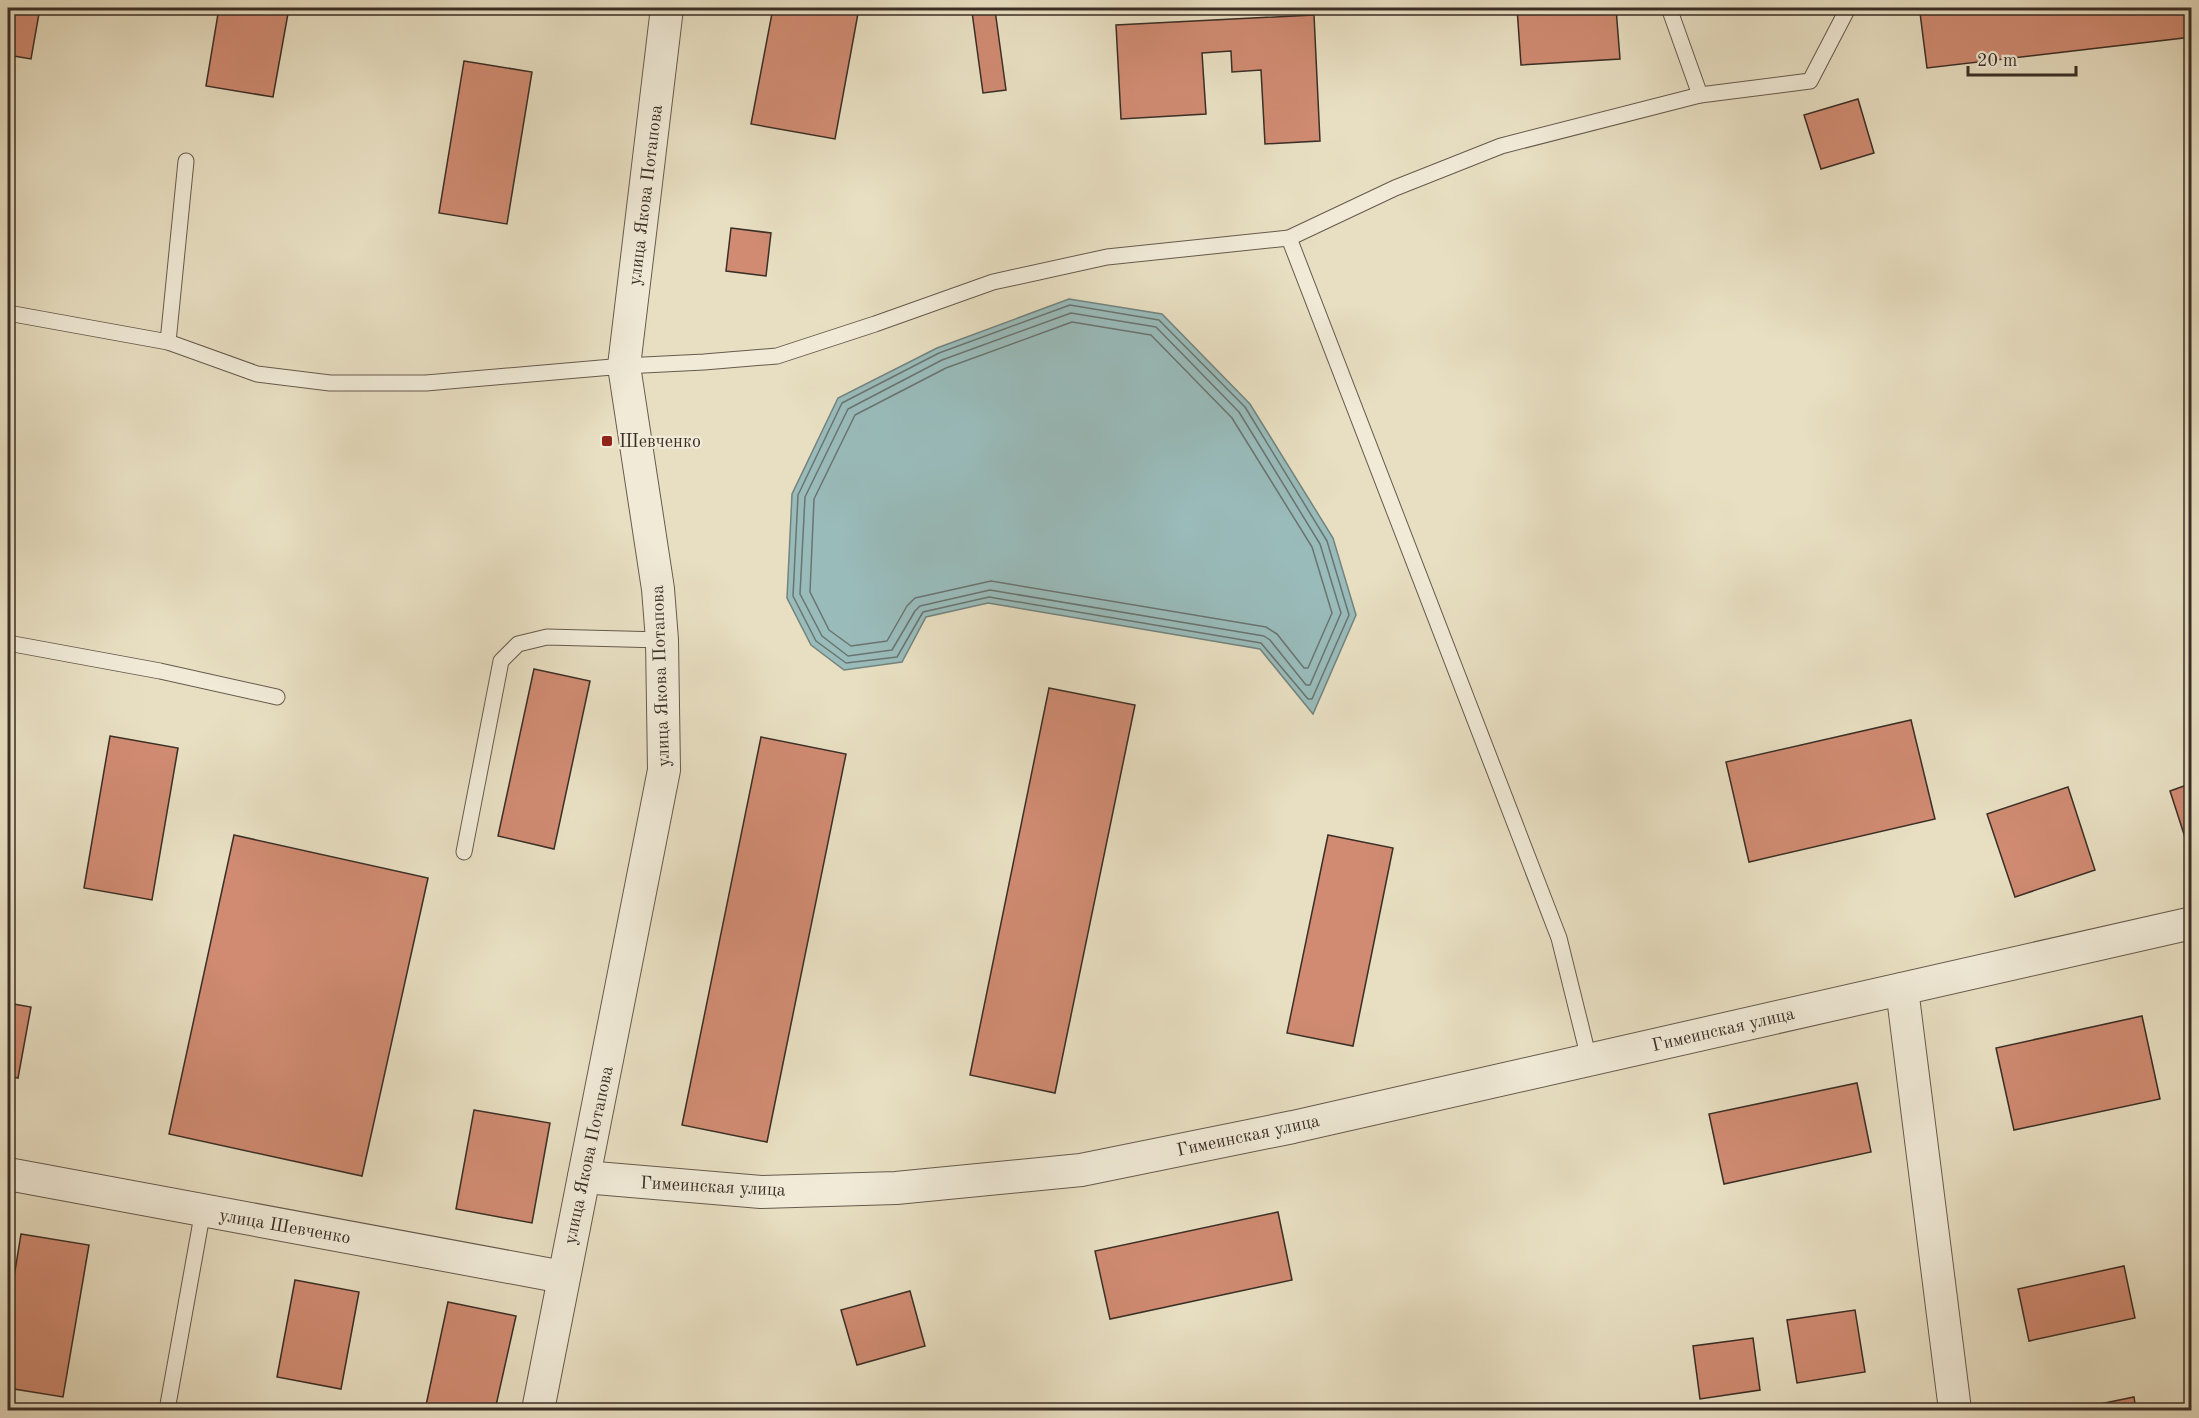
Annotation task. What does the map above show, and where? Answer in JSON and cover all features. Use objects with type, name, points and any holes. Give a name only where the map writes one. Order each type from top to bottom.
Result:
[{"type":"street","name":"улица Якова Потапова","points":[[538,1410],[664,770],[662,640],[658,589],[624,366],[668,8]]},
{"type":"street","name":"Гимеинская улица","points":[[584,1177],[761,1192],[896,1188],[1081,1170],[1293,1127],[2192,923]]},
{"type":"street","points":[[1902,988],[1955,1410]]},
{"type":"street","name":"улица Шевченко","points":[[8,1174],[563,1277]]},
{"type":"lane","points":[[1669,8],[1701,95]]},
{"type":"lane","points":[[8,313],[168,342],[257,374],[330,383],[426,383],[777,356],[993,282],[1107,257],[1289,238],[1395,188],[1501,146],[1701,95],[1810,81],[1848,8]]},
{"type":"lane","points":[[168,342],[186,161]]},
{"type":"lane","points":[[1289,238],[1559,938],[1589,1059]]},
{"type":"lane","points":[[464,852],[501,661],[518,644],[547,637],[662,640]]},
{"type":"lane","points":[[8,643],[160,671],[277,697]]},
{"type":"lane","points":[[166,1410],[202,1210]]},
{"type":"water","points":[[1069,299],[1162,314],[1250,404],[1333,538],[1356,615],[1313,714],[1260,649],[988,603],[926,617],[902,662],[844,670],[811,645],[787,598],[792,494],[838,398],[937,348]]},
{"type":"building","points":[[8,8],[40,8],[31,59],[8,55]]},
{"type":"building","points":[[219,8],[289,8],[273,97],[206,86]]},
{"type":"building","points":[[773,8],[859,8],[835,139],[751,124]]},
{"type":"building","points":[[1517,8],[1616,8],[1620,59],[1521,65]]},
{"type":"building","points":[[1966,8],[2188,8],[2192,37],[1927,68],[1920,13]]},
{"type":"building","points":[[995,10],[1006,90],[983,93],[972,12]]},
{"type":"building","points":[[1314,15],[1320,141],[1265,144],[1261,70],[1232,72],[1231,51],[1202,53],[1206,114],[1121,119],[1116,25]]},
{"type":"building","points":[[464,61],[532,72],[507,224],[439,213]]},
{"type":"building","points":[[1858,99],[1874,153],[1821,169],[1804,115]]},
{"type":"building","points":[[731,228],[771,233],[766,276],[726,271]]},
{"type":"building","points":[[534,669],[590,681],[554,849],[498,836]]},
{"type":"building","points":[[1049,688],[1135,705],[1055,1093],[970,1075]]},
{"type":"building","points":[[1911,720],[1935,819],[1749,862],[1726,762]]},
{"type":"building","points":[[110,736],[178,748],[152,900],[84,888]]},
{"type":"building","points":[[761,737],[846,754],[767,1142],[682,1125]]},
{"type":"building","points":[[2192,783],[2192,859],[2170,791]]},
{"type":"building","points":[[2068,787],[2095,870],[2015,897],[1987,814]]},
{"type":"building","points":[[234,835],[428,878],[362,1176],[169,1134]]},
{"type":"building","points":[[1328,835],[1393,848],[1353,1046],[1287,1033]]},
{"type":"building","points":[[8,1003],[31,1007],[18,1078],[8,1076]]},
{"type":"building","points":[[2142,1016],[2160,1099],[2014,1130],[1996,1048]]},
{"type":"building","points":[[1857,1083],[1871,1152],[1724,1184],[1709,1114]]},
{"type":"building","points":[[474,1110],[550,1123],[532,1223],[456,1209]]},
{"type":"building","points":[[1278,1212],[1292,1280],[1110,1319],[1095,1251]]},
{"type":"building","points":[[21,1234],[89,1245],[63,1397],[8,1388],[8,1314]]},
{"type":"building","points":[[2124,1266],[2135,1318],[2029,1341],[2018,1289]]},
{"type":"building","points":[[295,1280],[359,1292],[341,1389],[277,1377]]},
{"type":"building","points":[[910,1291],[925,1346],[857,1365],[841,1310]]},
{"type":"building","points":[[448,1302],[516,1316],[495,1410],[425,1410]]},
{"type":"building","points":[[1855,1310],[1865,1372],[1797,1383],[1787,1320]]},
{"type":"building","points":[[1753,1338],[1760,1390],[1700,1399],[1693,1346]]},
{"type":"building","points":[[2134,1397],[2136,1410],[2071,1410]]},
{"type":"place","name":"Шевченко","points":[[607,441]]}]
